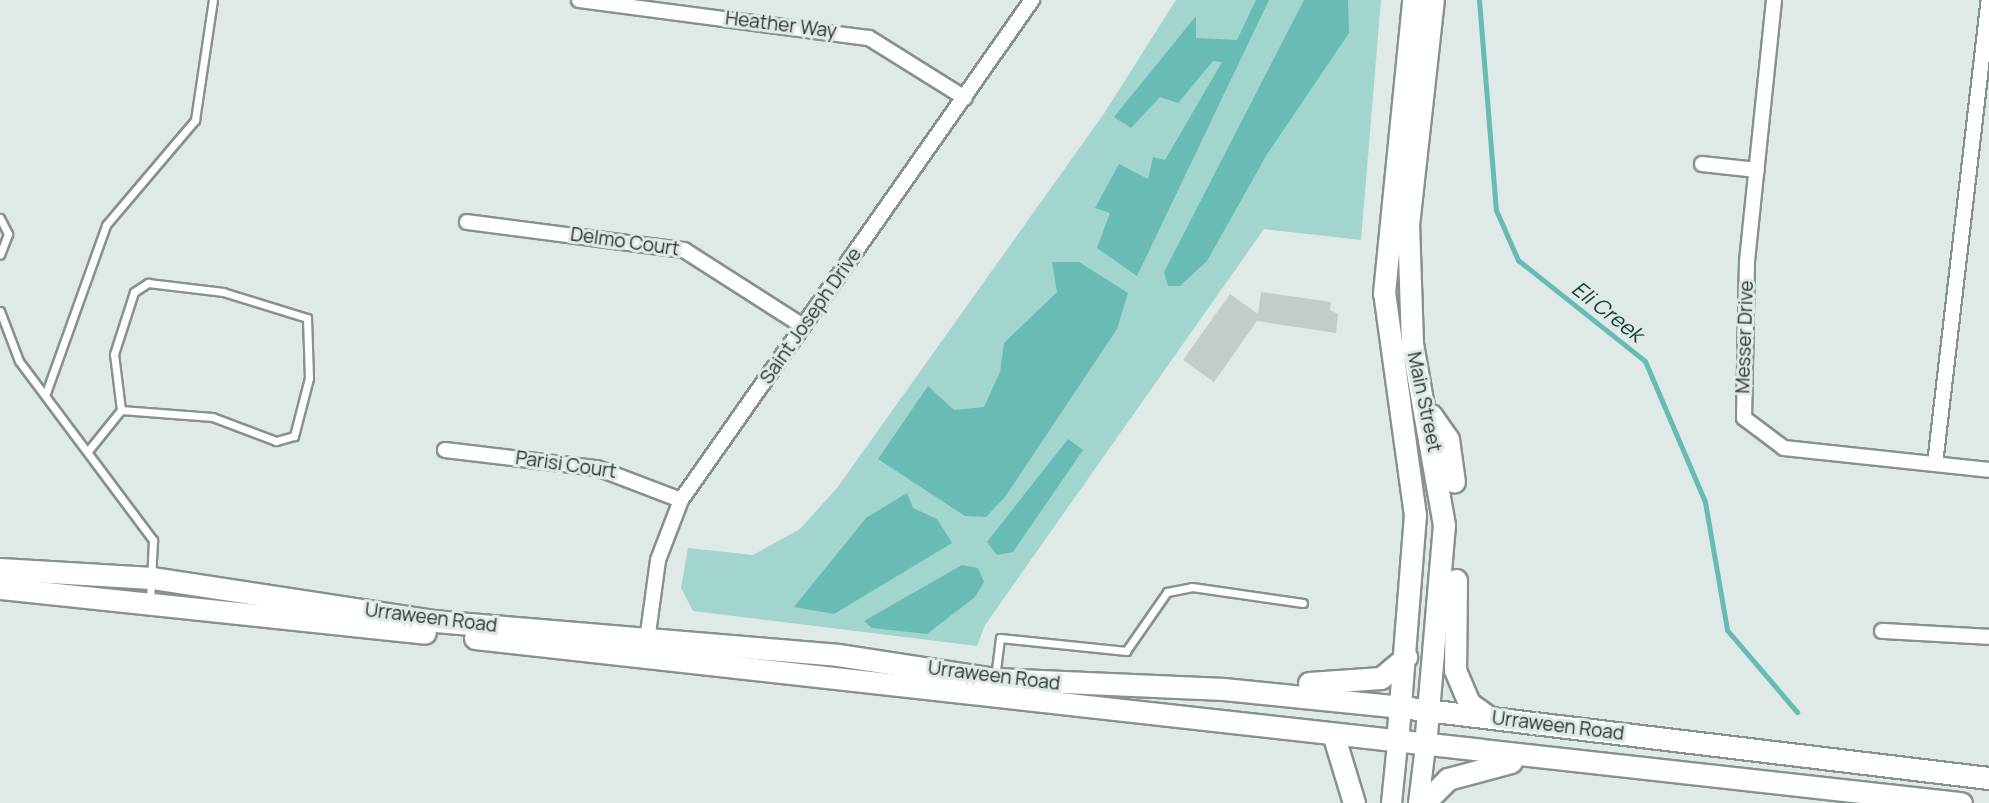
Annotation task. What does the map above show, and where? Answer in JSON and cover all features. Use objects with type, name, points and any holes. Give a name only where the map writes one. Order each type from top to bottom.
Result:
[{"type":"main road","name":"Main Street","points":[[1397,743],[1406,657],[1415,515],[1384,293],[1413,0]]},
{"type":"main road","name":"Main Street","points":[[1425,746],[1444,525],[1412,343],[1408,225],[1433,0]]},
{"type":"main road","points":[[1424,404],[1448,439],[1455,493],[1455,670],[1469,703],[1491,718]]},
{"type":"main road","name":"Urraween Road","points":[[0,569],[152,578],[434,621],[646,646],[1334,737],[1961,803]]},
{"type":"main road","name":"Urraween Road","points":[[0,588],[995,679],[1169,685],[1401,706],[1989,778]]},
{"type":"main road","points":[[1169,685],[1223,674],[1361,683],[1394,671],[1406,657]]},
{"type":"main road","points":[[1334,737],[1354,803]]},
{"type":"main road","points":[[1424,803],[1448,779],[1534,758]]},
{"type":"street","name":"Heather Way","points":[[579,0],[869,37],[965,98]]},
{"type":"street","name":"Saint Joseph Drive","points":[[646,646],[658,560],[681,500],[1032,0]]},
{"type":"street","name":"Messer Drive","points":[[1774,0],[1757,170],[1744,418],[1784,449],[1989,470]]},
{"type":"street","points":[[1935,464],[1989,0]]},
{"type":"street","points":[[1702,164],[1757,170]]},
{"type":"street","name":"Delmo Court","points":[[467,222],[684,250],[803,326]]},
{"type":"street","name":"Parisi Court","points":[[445,450],[597,468],[681,500]]},
{"type":"street","points":[[1882,631],[1989,637]]},
{"type":"street","name":"Main Street","points":[[1391,803],[1397,743]]},
{"type":"street","name":"Main Street","points":[[1418,803],[1425,746]]},
{"type":"lane","points":[[46,393],[84,273],[106,225],[195,120],[213,0]]},
{"type":"lane","points":[[0,218],[8,234],[0,255]]},
{"type":"lane","points":[[88,451],[121,410],[114,354],[134,292],[148,284],[223,292],[307,318],[309,378],[294,436],[276,440],[212,417],[121,410]]},
{"type":"lane","points":[[0,311],[19,361],[46,393],[153,540],[150,602]]},
{"type":"lane","points":[[995,679],[1000,638],[1126,652],[1167,592],[1192,587],[1303,603]]},
{"type":"green space","points":[[1176,0],[1381,0],[1361,240],[1264,229],[985,625],[977,646],[693,611],[681,588],[688,548],[753,555],[800,529],[837,488],[1103,115]]},
{"type":"shaded area","points":[[1256,0],[1269,0],[1137,276],[1097,248],[1110,213],[1095,208],[1119,164],[1148,179],[1153,157],[1165,160],[1222,62],[1213,61],[1178,103],[1160,97],[1131,128],[1114,117],[1196,16],[1196,38],[1237,40]]},
{"type":"shaded area","points":[[1304,0],[1348,0],[1349,33],[1266,156],[1207,261],[1180,286],[1168,286],[1164,272]]},
{"type":"shaded area","points":[[1052,262],[1079,262],[1128,293],[1117,329],[1005,497],[986,517],[965,516],[878,459],[928,386],[954,410],[984,407],[1000,372],[1004,343],[1057,292]]},
{"type":"shaded area","points":[[1068,439],[1083,450],[1013,552],[997,555],[987,542]]},
{"type":"shaded area","points":[[907,493],[913,508],[937,519],[952,543],[834,614],[794,607],[866,518]]},
{"type":"shaded area","points":[[962,565],[978,568],[984,582],[975,597],[927,634],[872,628],[864,621]]},
{"type":"building","points":[[1261,292],[1331,302],[1330,310],[1338,314],[1336,333],[1257,321],[1214,382],[1183,360],[1230,294],[1258,314]]},
{"type":"waterway","name":"Eli Creek","points":[[1479,0],[1496,210],[1518,260],[1645,361],[1705,502],[1727,630],[1797,712]]}]
